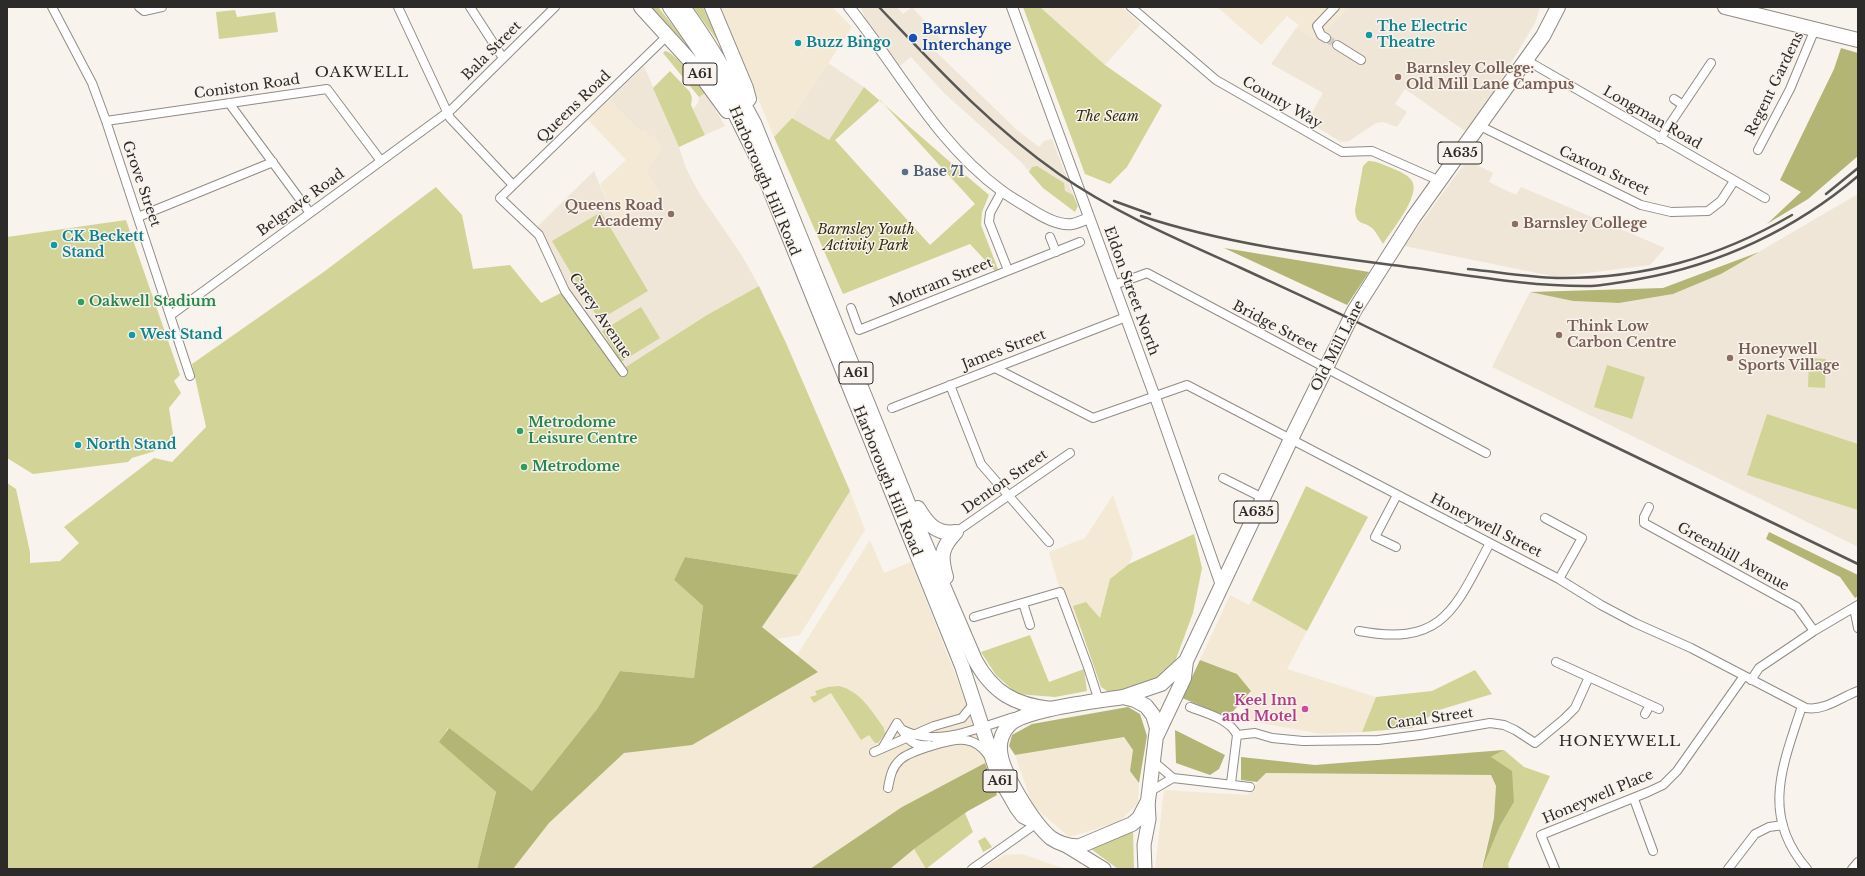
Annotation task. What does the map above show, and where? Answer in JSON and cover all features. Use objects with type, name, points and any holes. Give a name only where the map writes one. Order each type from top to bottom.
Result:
[{"type":"highway","name":"A61","points":[[641,7],[701,74],[752,147]]},
{"type":"highway","name":"Harborough Hill Road","points":[[670,7],[713,69],[752,147],[962,666],[994,764],[1003,786],[1024,816],[1037,824]]},
{"type":"highway","name":"Harborough Hill Road","points":[[683,7],[729,75],[754,123],[975,660],[982,673],[994,687],[1012,700],[1033,707],[1051,709]]},
{"type":"highway","name":"A61","points":[[712,7],[746,88],[754,123]]},
{"type":"highway","name":"Old Mill Lane","points":[[1527,58],[1544,24],[1549,7]]},
{"type":"highway","name":"Old Mill Lane","points":[[1037,824],[1031,811],[1016,791],[1000,755],[1001,739],[1009,725],[1016,719],[1034,712],[1123,697],[1161,684],[1175,673],[1186,661],[1291,439],[1354,312],[1377,273],[1440,181],[1543,36],[1558,7]]},
{"type":"highway","points":[[1725,7],[1858,40]]},
{"type":"highway","points":[[895,467],[926,522],[932,528],[942,533],[956,532]]},
{"type":"highway","points":[[954,610],[945,574],[942,551],[946,542],[956,532]]},
{"type":"highway","name":"Old Mill Lane","points":[[1156,737],[1184,678],[1186,661]]},
{"type":"highway","points":[[1037,824],[1052,838],[1065,845],[1073,847],[1087,844],[1132,824],[1139,818],[1148,796],[1156,737],[1156,721],[1150,710],[1141,702],[1123,697]]},
{"type":"main road","points":[[1145,869],[1144,845],[1148,820],[1148,796]]},
{"type":"main road","points":[[1065,845],[1104,869]]},
{"type":"street","name":"Grove Street","points":[[52,7],[92,83],[171,315],[190,376]]},
{"type":"street","points":[[139,7],[144,12],[162,7]]},
{"type":"street","points":[[398,7],[446,112],[513,185]]},
{"type":"street","points":[[470,7],[503,58]]},
{"type":"street","name":"Bala Street","points":[[446,112],[452,109],[555,7]]},
{"type":"street","points":[[849,7],[944,135],[973,166],[1002,191],[1037,213],[1054,221],[1073,224],[1089,218]]},
{"type":"street","name":"Eldon Street North","points":[[1012,7],[1155,397],[1221,585]]},
{"type":"street","name":"County Way","points":[[1131,7],[1216,80],[1342,152],[1372,152],[1440,181]]},
{"type":"street","points":[[1326,38],[1320,35],[1317,26],[1335,7]]},
{"type":"street","name":"Regent Gardens","points":[[1758,150],[1790,89],[1815,29]]},
{"type":"street","name":"Queens Road","points":[[500,198],[667,36]]},
{"type":"street","points":[[1337,45],[1361,60]]},
{"type":"street","name":"Longman Road","points":[[1527,58],[1660,139],[1765,198]]},
{"type":"street","points":[[1660,139],[1711,63]]},
{"type":"street","name":"Coniston Road","points":[[106,121],[327,89],[381,161]]},
{"type":"street","points":[[1674,99],[1683,104]]},
{"type":"street","points":[[229,103],[310,213]]},
{"type":"street","name":"Belgrave Road","points":[[171,315],[446,112]]},
{"type":"street","name":"Caxton Street","points":[[1480,126],[1641,205],[1671,212],[1708,211],[1721,201],[1734,181]]},
{"type":"street","points":[[138,217],[273,162]]},
{"type":"street","points":[[1002,191],[990,213],[989,222],[1008,270]]},
{"type":"street","name":"Carey Avenue","points":[[500,198],[538,235],[565,290],[623,372]]},
{"type":"street","points":[[1050,237],[1056,252]]},
{"type":"street","name":"Mottram Street","points":[[850,308],[859,330],[1080,242]]},
{"type":"street","name":"Bridge Street","points":[[1114,285],[1147,273],[1486,453]]},
{"type":"street","name":"James Street","points":[[892,408],[1126,317]]},
{"type":"street","name":"Honeywell Street","points":[[996,368],[1093,418],[1187,385],[1559,579],[1601,605],[1635,623],[1691,648],[1802,706]]},
{"type":"street","points":[[950,386],[981,464],[1049,542]]},
{"type":"street","name":"Denton Street","points":[[956,532],[1070,453]]},
{"type":"street","points":[[1223,478],[1263,498]]},
{"type":"street","points":[[1396,547],[1376,537],[1397,495]]},
{"type":"street","name":"Greenhill Avenue","points":[[1649,507],[1644,516],[1644,523],[1797,607],[1814,631]]},
{"type":"street","points":[[1545,518],[1582,538],[1559,579]]},
{"type":"street","points":[[1359,631],[1380,634],[1409,633],[1427,629],[1440,622],[1450,611],[1463,592],[1490,543]]},
{"type":"street","points":[[974,617],[1060,592],[1099,701]]},
{"type":"street","points":[[1022,603],[1030,625]]},
{"type":"street","points":[[1856,606],[1858,628]]},
{"type":"street","name":"Honeywell Place","points":[[1555,869],[1541,835],[1634,799],[1663,785],[1676,771],[1748,678],[1759,668],[1814,631],[1856,606]]},
{"type":"street","points":[[1556,662],[1659,709]]},
{"type":"street","name":"Canal Street","points":[[1237,735],[1255,734],[1272,738],[1304,741],[1378,740],[1420,735],[1490,723],[1504,725],[1535,743],[1575,708],[1590,677]]},
{"type":"street","points":[[1807,869],[1796,857],[1789,844],[1779,806],[1780,784],[1786,755],[1802,706],[1810,708],[1822,707],[1858,692]]},
{"type":"street","points":[[874,752],[907,735],[962,718],[975,702]]},
{"type":"street","points":[[1646,714],[1650,705]]},
{"type":"street","points":[[1190,707],[1230,724],[1237,735],[1232,783]]},
{"type":"street","points":[[907,735],[936,738],[1034,712]]},
{"type":"street","points":[[883,747],[897,723],[916,744],[938,745]]},
{"type":"street","points":[[888,788],[891,774],[901,759],[913,752],[960,740],[969,741],[982,748],[994,764]]},
{"type":"street","points":[[1153,761],[1173,778],[1232,783],[1250,787]]},
{"type":"street","points":[[1148,796],[1173,778]]},
{"type":"street","points":[[1634,799],[1653,851]]},
{"type":"street","points":[[972,869],[1037,824]]},
{"type":"street","points":[[1728,869],[1756,834],[1769,827],[1783,825]]},
{"type":"street","points":[[1852,869],[1858,862]]},
{"type":"shaded area","points":[[720,7],[832,7],[852,27],[792,118],[774,137]]},
{"type":"shaded area","name":"Barnsley Interchange","points":[[860,7],[897,7],[903,14],[912,7],[941,39],[932,48],[1017,130],[1039,147],[1044,141],[1052,139],[1077,205],[1043,188],[1021,162],[944,93],[911,57],[900,66],[884,48],[872,31]]},
{"type":"shaded area","points":[[1040,7],[1122,7],[1141,24],[1105,65]]},
{"type":"shaded area","points":[[1217,7],[1349,7],[1315,39],[1296,28],[1299,25],[1287,16],[1261,45]]},
{"type":"shaded area","name":"Barnsley College: Old Mill Lane Campus","points":[[1349,7],[1540,7],[1535,23],[1484,108],[1465,131],[1405,89],[1395,104],[1407,112],[1397,127],[1383,122],[1376,123],[1349,141],[1341,142],[1307,121],[1323,93],[1271,64],[1296,28],[1315,39]]},
{"type":"shaded area","points":[[828,63],[864,87],[829,140],[792,118]]},
{"type":"shaded area","name":"Queens Road Academy","points":[[644,66],[679,147],[686,168],[699,193],[741,254],[759,286],[707,315],[624,368],[570,289],[538,226],[594,171],[615,222],[661,194],[647,171],[662,149],[653,136],[650,136],[644,130],[641,132],[609,100]]},
{"type":"shaded area","points":[[705,93],[725,126],[705,135],[693,109],[698,103],[699,97]]},
{"type":"shaded area","points":[[609,100],[641,132],[644,130],[650,136],[653,136],[662,149],[661,194],[615,222],[600,184],[626,160],[588,120]]},
{"type":"shaded area","name":"Barnsley College","points":[[1467,160],[1493,173],[1489,182],[1516,195],[1521,187],[1665,248],[1650,265],[1557,277],[1404,246]]},
{"type":"shaded area","name":"Honeywell Sports Village","points":[[1858,194],[1858,547],[1492,367],[1530,292],[1573,301],[1619,303],[1673,294],[1721,274]]},
{"type":"shaded area","points":[[850,491],[865,530],[800,635],[777,639],[762,627],[798,575]]},
{"type":"shaded area","points":[[1113,495],[1133,554],[1129,564],[1110,579],[1100,618],[1072,632],[1049,552],[1085,538]]},
{"type":"shaded area","points":[[870,540],[884,573],[911,562],[989,761],[902,807],[810,869],[513,869],[549,823],[624,753],[655,748],[817,672],[797,655]]},
{"type":"shaded area","points":[[1230,595],[1249,605],[1252,600],[1307,631],[1287,669],[1376,697],[1362,732],[1322,734],[1244,720],[1251,691],[1237,674],[1200,660]]},
{"type":"shaded area","points":[[1124,737],[1133,750],[1130,771],[1139,783],[1138,803],[1119,822],[1069,837],[1033,806],[1015,755]]},
{"type":"shaded area","points":[[1266,773],[1491,775],[1496,786],[1494,818],[1481,869],[1155,869],[1164,790],[1247,795]]},
{"type":"shaded area","points":[[914,849],[926,869],[890,869]]},
{"type":"shaded area","points":[[1022,854],[1065,869],[982,869],[1004,855]]},
{"type":"green space","points":[[649,7],[658,7],[697,55]]},
{"type":"green space","points":[[693,7],[703,7],[722,47]]},
{"type":"green space","name":"The Seam","points":[[1023,7],[1040,7],[1105,65],[1162,105],[1127,167],[1110,184],[1085,174]]},
{"type":"green space","points":[[235,10],[237,17],[275,12],[278,32],[219,39],[216,12]]},
{"type":"green space","points":[[1841,48],[1858,53],[1858,156],[1808,199],[1767,224],[1801,192],[1780,180],[1834,69]]},
{"type":"green space","points":[[665,51],[680,62],[705,93],[699,97],[663,53]]},
{"type":"green space","points":[[670,71],[690,92],[692,98],[691,105],[705,135],[679,147],[653,88]]},
{"type":"green space","name":"Barnsley Youth Activity Park","points":[[864,87],[880,100],[835,140],[930,245],[975,204],[884,104],[989,195],[982,212],[981,225],[998,269],[995,271],[970,244],[843,294],[774,137],[792,118],[829,140]]},
{"type":"green space","points":[[1368,161],[1382,164],[1397,170],[1412,181],[1414,187],[1409,204],[1383,244],[1371,227],[1357,219],[1355,210],[1363,166]]},
{"type":"green space","points":[[1037,166],[1064,183],[1065,191],[1073,195],[1078,206],[1075,212],[1043,188],[1029,172],[1032,167]]},
{"type":"green space","points":[[436,187],[462,215],[473,269],[510,265],[541,303],[563,292],[625,376],[626,372],[624,368],[707,315],[759,286],[786,343],[850,491],[798,575],[685,557],[674,580],[703,606],[694,678],[620,671],[597,709],[532,791],[448,728],[440,742],[496,792],[477,869],[7,869],[7,483],[16,489],[30,552],[30,563],[60,561],[79,543],[64,527],[154,458],[172,462],[206,427],[192,364],[325,271]]},
{"type":"green space","points":[[601,212],[648,291],[599,320],[552,241]]},
{"type":"green space","name":"Oakwell Stadium","points":[[126,220],[180,375],[174,381],[181,393],[169,408],[173,434],[168,441],[155,444],[155,451],[132,458],[128,462],[33,474],[7,458],[7,237]]},
{"type":"green space","points":[[1224,248],[1369,272],[1347,305]]},
{"type":"green space","points":[[1759,252],[1721,274],[1673,294],[1619,303],[1573,301],[1530,292],[1663,288]]},
{"type":"green space","points":[[641,307],[660,338],[621,362],[602,331]]},
{"type":"green space","points":[[1809,358],[1826,359],[1825,388],[1808,387]]},
{"type":"green space","points":[[1607,365],[1645,377],[1632,419],[1594,407]]},
{"type":"green space","points":[[1767,414],[1858,444],[1858,510],[1747,475]]},
{"type":"green space","points":[[1306,486],[1368,517],[1307,631],[1252,600]]},
{"type":"green space","points":[[1769,532],[1858,575],[1858,596],[1855,598],[1840,577],[1766,539]]},
{"type":"green space","points":[[1194,534],[1202,568],[1193,613],[1173,667],[1150,685],[1110,693],[1101,687],[1073,606],[1086,602],[1100,618],[1110,579],[1129,564]]},
{"type":"green space","points":[[685,557],[798,575],[762,627],[818,672],[692,745],[624,753],[549,823],[513,869],[477,869],[496,792],[439,742],[449,728],[532,791],[597,709],[620,671],[694,678],[703,606],[674,580]]},
{"type":"green space","points":[[1030,635],[1049,682],[1084,669],[1087,691],[1055,697],[1017,694],[996,675],[981,652]]},
{"type":"green space","points":[[1200,660],[1237,674],[1251,691],[1228,717],[1182,698]]},
{"type":"green space","points":[[1475,670],[1492,694],[1439,710],[1412,728],[1362,732],[1376,697],[1432,691]]},
{"type":"green space","points":[[839,686],[860,697],[884,728],[885,734],[878,743],[875,743],[869,735],[861,740],[831,693],[814,703],[810,697],[817,695],[815,691],[828,687]]},
{"type":"green space","points":[[1128,707],[1140,714],[1147,736],[1139,783],[1130,771],[1133,750],[1124,737],[1015,755],[1009,746],[1012,735],[1032,724]]},
{"type":"green space","points":[[1175,730],[1225,755],[1219,769],[1210,775],[1176,763]]},
{"type":"green space","points":[[1504,750],[1524,767],[1550,776],[1508,864],[1509,869],[1482,869],[1500,826],[1514,802],[1491,757]]},
{"type":"green space","points":[[1504,750],[1491,757],[1512,771],[1514,802],[1500,826],[1482,869],[1494,818],[1496,786],[1491,775],[1266,773],[1257,782],[1241,780],[1241,757],[1315,765]]},
{"type":"green space","points":[[985,763],[997,795],[968,811],[914,849],[890,869],[810,869],[902,807]]},
{"type":"green space","points":[[965,813],[973,832],[926,869],[914,849]]},
{"type":"green space","points":[[1133,829],[1134,869],[1118,869],[1091,849]]},
{"type":"green space","points":[[985,837],[992,847],[983,852],[978,841]]},
{"type":"tunnel","points":[[1326,38],[1337,45]]},
{"type":"railway","points":[[879,7],[987,116],[1034,156],[1080,188],[1102,201],[1148,225],[1350,319],[1858,564]]},
{"type":"railway","points":[[1826,194],[1858,168]]},
{"type":"railway","points":[[1141,216],[1203,234],[1297,252],[1516,282],[1566,286],[1591,286],[1669,273],[1727,254],[1783,228],[1834,195],[1858,176]]},
{"type":"railway","points":[[1114,201],[1150,214]]},
{"type":"railway","points":[[1468,269],[1524,276],[1557,278],[1620,275],[1650,270],[1708,254],[1736,243],[1792,215]]},
{"type":"place","name":"The Electric Theatre","points":[[1369,35]]},
{"type":"place","name":"Barnsley Interchange","points":[[913,38]]},
{"type":"place","name":"Buzz Bingo","points":[[798,43]]},
{"type":"place","name":"Barnsley College: Old Mill Lane Campus","points":[[1398,77]]},
{"type":"place","name":"Base 71","points":[[905,172]]},
{"type":"place","name":"Queens Road Academy","points":[[671,214]]},
{"type":"place","name":"Barnsley College","points":[[1515,224]]},
{"type":"place","name":"CK Beckett Stand","points":[[54,245]]},
{"type":"place","name":"Oakwell Stadium","points":[[81,302]]},
{"type":"place","name":"West Stand","points":[[132,335]]},
{"type":"place","name":"Think Low Carbon Centre","points":[[1559,335]]},
{"type":"place","name":"Honeywell Sports Village","points":[[1730,358]]},
{"type":"place","name":"Metrodome Leisure Centre","points":[[520,431]]},
{"type":"place","name":"North Stand","points":[[78,445]]},
{"type":"place","name":"Metrodome","points":[[524,467]]},
{"type":"place","name":"Keel Inn and Motel","points":[[1305,709]]},
{"type":"district","name":"OAKWELL","points":[[362,73]]},
{"type":"district","name":"HONEYWELL","points":[[1620,742]]}]
